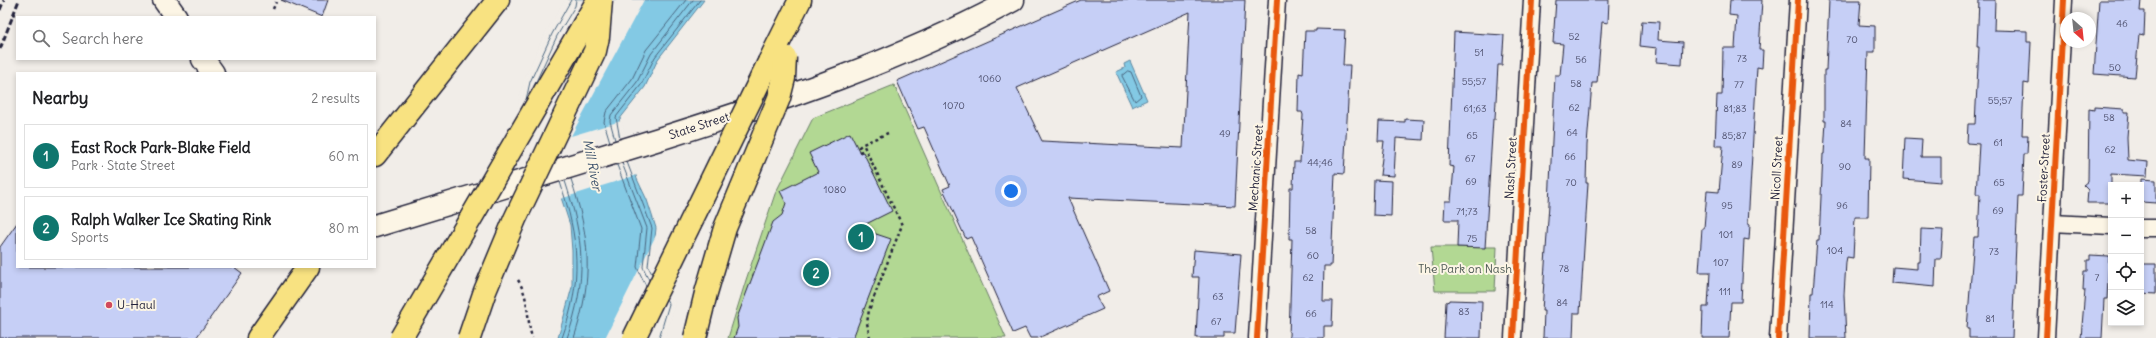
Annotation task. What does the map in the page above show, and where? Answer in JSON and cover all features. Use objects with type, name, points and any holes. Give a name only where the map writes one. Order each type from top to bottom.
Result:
[{"type":"main road","points":[[164,0],[175,16]]},
{"type":"main road","points":[[377,152],[498,0]]},
{"type":"main road","points":[[401,338],[598,0]]},
{"type":"main road","points":[[470,338],[485,291],[515,219],[595,51],[599,31],[601,0]]},
{"type":"main road","points":[[634,338],[777,60],[783,35],[800,0]]},
{"type":"main road","name":"State Street","points":[[376,226],[630,148],[757,107],[846,75],[941,36],[1014,0]]},
{"type":"main road","points":[[205,60],[212,72]]},
{"type":"main road","points":[[694,338],[712,271],[728,220],[779,98],[784,78],[777,60]]},
{"type":"main road","points":[[258,338],[307,268]]},
{"type":"street","name":"Mechanic Street","points":[[1257,338],[1277,0]]},
{"type":"street","name":"Nash Street","points":[[1513,338],[1532,0]]},
{"type":"street","name":"Nicoll Street","points":[[1778,338],[1798,0]]},
{"type":"street","name":"Foster Street","points":[[2046,338],[2064,0]]},
{"type":"street","points":[[2052,223],[2108,226]]},
{"type":"street","points":[[2144,228],[2156,228]]},
{"type":"path","points":[[274,9],[276,2]]},
{"type":"path","points":[[859,152],[861,151],[858,147],[888,133]]},
{"type":"path","points":[[863,144],[902,225],[869,310],[867,323],[870,338]]},
{"type":"path","points":[[518,280],[525,292],[528,306],[527,322],[532,338]]},
{"type":"green space","points":[[894,85],[1006,338],[728,338],[775,194],[813,118]]},
{"type":"green space","name":"The Park on Nash","points":[[1431,247],[1497,247],[1495,291],[1435,291]]},
{"type":"water","name":"Mill River","points":[[568,0],[704,0],[658,59],[645,87],[619,120],[637,179],[647,200],[656,228],[652,267],[662,338],[558,338],[572,287],[572,251],[570,225],[543,142]]},
{"type":"water","points":[[1130,61],[1147,100],[1132,107],[1116,72],[1125,68],[1124,64]]},
{"type":"pier","points":[[566,0],[644,0],[571,136],[621,121],[637,175],[560,199],[539,138],[517,113],[524,81],[547,31]]},
{"type":"pier","points":[[658,231],[654,266],[675,303],[664,338],[605,338]]},
{"type":"building","points":[[281,0],[328,0],[322,16]]},
{"type":"building","points":[[1081,0],[1245,0],[1235,206],[1068,198],[1109,291],[1096,297],[1103,309],[1038,338],[1030,338],[1025,328],[1013,333],[971,237],[966,239],[943,189],[950,186],[924,127],[918,129],[897,81]],"holes":[[[1190,12],[1183,148],[1042,141],[1017,88]]]},
{"type":"building","points":[[1556,0],[1609,0],[1608,23],[1602,22],[1597,83],[1592,83],[1587,145],[1586,183],[1588,183],[1580,313],[1574,313],[1573,338],[1543,338],[1544,311],[1542,311],[1555,75],[1560,75],[1563,44],[1553,43]]},
{"type":"building","points":[[1730,0],[1762,0],[1759,50],[1763,50],[1762,68],[1757,67],[1748,224],[1750,224],[1749,240],[1744,239],[1741,302],[1731,302],[1729,338],[1702,338],[1703,307],[1708,307],[1710,272],[1699,272],[1702,228],[1704,228],[1707,191],[1719,192],[1723,146],[1715,146],[1717,95],[1722,95],[1723,48],[1735,48],[1737,16],[1729,15]]},
{"type":"building","points":[[1829,0],[1861,0],[1859,25],[1875,26],[1875,52],[1868,52],[1865,158],[1869,158],[1868,217],[1855,217],[1853,258],[1847,257],[1846,262],[1844,295],[1846,338],[1810,338],[1811,293],[1813,293],[1817,240],[1819,240],[1826,121],[1824,121],[1824,70],[1826,70]]},
{"type":"building","points":[[1979,0],[1995,0],[1994,30],[2027,31],[2027,42],[2031,42],[2029,84],[2024,83],[2022,135],[2028,135],[2027,154],[2024,154],[2022,196],[2018,196],[2012,338],[1969,338],[1969,329],[1967,329],[1974,237],[1978,237],[1980,194],[1976,194],[1979,144],[1967,143],[1968,124],[1975,124],[1979,47],[1977,47]]},
{"type":"building","points":[[2099,0],[2141,0],[2140,11],[2145,11],[2144,36],[2139,35],[2135,77],[2094,74]]},
{"type":"building","points":[[1642,21],[1659,22],[1658,40],[1683,42],[1682,64],[1656,62],[1657,48],[1640,46]]},
{"type":"building","points":[[1316,29],[1345,30],[1343,65],[1350,65],[1344,174],[1335,173],[1331,266],[1324,266],[1323,301],[1333,301],[1332,326],[1324,326],[1324,338],[1291,338],[1289,337],[1292,239],[1289,239],[1290,188],[1293,188],[1294,162],[1300,162],[1303,115],[1302,112],[1298,112],[1299,73],[1303,74],[1305,31],[1316,31]]},
{"type":"building","points":[[1454,32],[1504,35],[1502,65],[1498,65],[1495,119],[1493,119],[1485,248],[1457,247],[1458,220],[1444,220],[1445,201],[1451,201],[1454,167],[1449,166]]},
{"type":"building","points":[[2094,107],[2124,109],[2124,112],[2129,112],[2127,137],[2128,160],[2148,162],[2147,176],[2111,174],[2111,182],[2108,182],[2108,203],[2087,203],[2088,190],[2083,185],[2088,181],[2089,109],[2094,110]]},
{"type":"building","points":[[1405,119],[1424,120],[1423,140],[1396,138],[1394,176],[1380,175],[1384,141],[1378,141],[1379,121],[1405,122]]},
{"type":"building","points":[[850,133],[860,153],[863,152],[892,211],[858,228],[891,239],[853,338],[734,338],[738,327],[737,318],[773,222],[782,215],[786,203],[780,191],[818,172],[809,153]]},
{"type":"building","points":[[1905,138],[1922,139],[1921,157],[1941,157],[1941,182],[1903,179]]},
{"type":"building","points":[[2141,179],[2156,180],[2156,203],[2144,202],[2144,182],[2141,182]]},
{"type":"building","points":[[1374,180],[1392,181],[1391,216],[1373,215]]},
{"type":"building","name":"U-Haul","points":[[16,224],[16,268],[235,268],[242,273],[196,338],[0,338],[0,247]]},
{"type":"building","points":[[1921,229],[1943,230],[1941,259],[1936,259],[1935,287],[1892,283],[1893,267],[1917,269],[1917,262],[1920,262]]},
{"type":"building","points":[[1194,250],[1241,254],[1235,333],[1224,333],[1224,338],[1196,338],[1199,277],[1192,277]]},
{"type":"building","points":[[2090,255],[2108,256],[2107,299],[2104,299],[2102,338],[2081,338],[2085,290],[2083,290],[2084,271],[2087,271],[2087,260],[2090,260]]},
{"type":"building","points":[[2144,264],[2156,264],[2156,294],[2144,293]]},
{"type":"building","points":[[1449,300],[1482,301],[1481,338],[1444,338],[1446,302]]},
{"type":"railway","points":[[0,10],[4,0]]},
{"type":"railway","points":[[0,49],[19,0]]},
{"type":"cycle path","points":[[1257,338],[1277,0]]},
{"type":"cycle path","points":[[1513,338],[1532,0]]},
{"type":"cycle path","points":[[1778,338],[1798,0]]},
{"type":"cycle path","points":[[2046,338],[2064,0]]},
{"type":"place","name":"East Rock Park-Blake Field","points":[[861,237]]},
{"type":"place","name":"Ralph Walker Ice Skating Rink","points":[[816,273]]},
{"type":"place","name":"U-Haul","points":[[109,305]]}]
